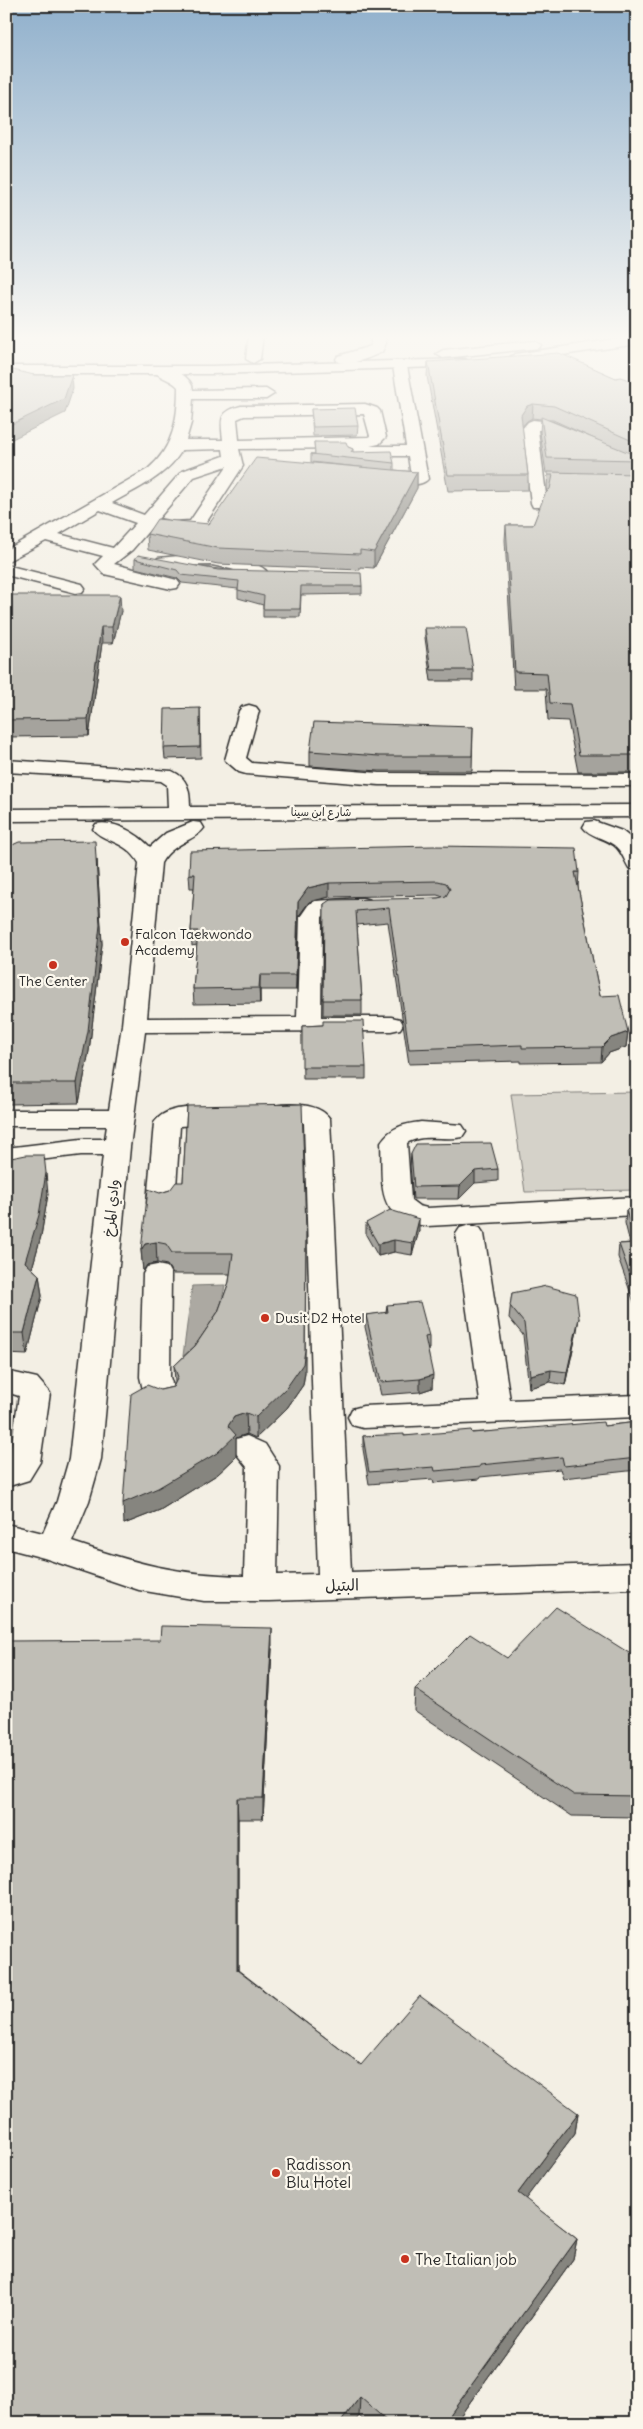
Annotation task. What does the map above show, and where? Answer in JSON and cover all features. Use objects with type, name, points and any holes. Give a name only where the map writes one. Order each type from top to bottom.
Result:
[{"type":"street","points":[[6,557],[163,466],[176,448]]},
{"type":"street","points":[[208,448],[231,451]]},
{"type":"street","points":[[171,584],[106,568],[104,561],[129,553],[151,517],[188,474],[204,469],[237,448]]},
{"type":"street","points":[[267,448],[267,455],[278,452],[416,451],[419,480],[359,475]]},
{"type":"street","points":[[532,448],[539,503]]},
{"type":"street","points":[[604,448],[632,460]]},
{"type":"street","points":[[103,502],[151,517],[173,527],[193,527],[198,524],[235,466],[231,451]]},
{"type":"street","points":[[204,469],[228,475]]},
{"type":"street","points":[[536,480],[553,480]]},
{"type":"street","points":[[48,533],[164,562],[218,571],[278,574]]},
{"type":"street","points":[[6,570],[76,588]]},
{"type":"street","points":[[249,711],[236,760],[246,768],[264,771],[379,779],[637,780]]},
{"type":"street","points":[[6,766],[165,775],[176,780],[179,784],[186,821],[156,852],[150,863]]},
{"type":"street","points":[[379,779],[381,812]]},
{"type":"street","name":"شارع ابن سينا","points":[[6,830],[104,829],[186,821],[381,812],[637,811]]},
{"type":"street","name":"شارع ابن سينا","points":[[6,814],[186,821],[637,828]]},
{"type":"street","points":[[594,827],[620,839],[629,846],[637,863]]},
{"type":"street","points":[[104,829],[135,843],[145,852],[150,863]]},
{"type":"street","name":"وادي المرخ","points":[[53,1548],[73,1502],[85,1459],[117,1147],[134,1025],[150,863]]},
{"type":"street","points":[[309,1024],[313,913],[317,909],[329,906],[388,904]]},
{"type":"street","points":[[134,1025],[391,1024]]},
{"type":"street","points":[[161,1203],[166,1126],[170,1119],[180,1116],[308,1114],[317,1119],[335,1586]]},
{"type":"street","points":[[117,1147],[81,1147],[15,1156],[18,1118],[121,1118]]},
{"type":"street","points":[[453,1131],[409,1132],[396,1138],[394,1142],[397,1200],[401,1207],[408,1212],[427,1217],[637,1206]]},
{"type":"street","points":[[470,1234],[498,1412]]},
{"type":"street","points":[[157,1274],[156,1378],[162,1399]]},
{"type":"street","points":[[6,1381],[26,1385],[35,1394],[24,1462],[18,1472],[6,1475]]},
{"type":"street","points":[[363,1417],[637,1406]]},
{"type":"street","points":[[246,1447],[254,1452],[263,1466],[260,1587]]},
{"type":"street","name":"البتيل","points":[[6,1536],[53,1548],[149,1580],[184,1586],[335,1586],[637,1576]]},
{"type":"shaded area","points":[[637,1092],[637,1190],[525,1192],[511,1094]]},
{"type":"shaded area","points":[[225,1285],[220,1309],[213,1326],[183,1356],[192,1286]]},
{"type":"building","points":[[315,448],[351,448],[353,449],[351,452],[391,451],[394,463],[311,454],[315,454]]},
{"type":"building","points":[[443,448],[525,448],[528,475],[448,475]]},
{"type":"building","points":[[546,448],[618,448],[637,456],[637,460],[547,458]]},
{"type":"building","points":[[256,458],[417,472],[374,552],[360,550],[360,554],[218,548],[147,534],[157,519],[209,524]]},
{"type":"building","points":[[548,472],[637,474],[637,755],[579,755],[570,704],[550,703],[547,673],[515,672],[506,525],[533,525],[545,494],[550,489],[553,475],[548,475]]},
{"type":"building","points":[[138,555],[218,570],[361,573],[362,586],[301,586],[300,609],[263,609],[264,596],[238,590],[239,581],[181,575],[177,570],[135,559]]},
{"type":"building","points":[[6,595],[120,595],[112,627],[101,627],[88,719],[6,720]]},
{"type":"building","points":[[425,628],[466,628],[473,670],[431,670]]},
{"type":"building","points":[[200,708],[200,747],[164,748],[165,709]]},
{"type":"building","points":[[314,722],[473,727],[472,756],[379,756],[310,751]]},
{"type":"building","name":"The Center","points":[[95,841],[100,925],[88,1031],[77,1083],[6,1083],[6,848],[19,842]]},
{"type":"building","points":[[434,846],[576,848],[579,872],[575,872],[600,996],[619,995],[628,1032],[611,1038],[602,1047],[522,1048],[522,1045],[409,1049],[389,908],[356,911],[362,1000],[323,1000],[324,904],[330,900],[438,898],[446,896],[450,889],[446,883],[438,881],[329,883],[308,888],[298,902],[296,975],[260,975],[259,988],[193,989],[198,931],[191,931],[195,874],[189,874],[190,851]]},
{"type":"building","points":[[323,1021],[363,1021],[366,1067],[302,1067],[302,1026],[323,1025]]},
{"type":"building","name":"Dusit D2 Hotel","points":[[302,1104],[306,1230],[305,1350],[303,1364],[287,1387],[256,1417],[246,1413],[234,1417],[228,1426],[236,1435],[217,1453],[158,1488],[123,1503],[131,1394],[147,1385],[160,1390],[173,1387],[178,1377],[174,1366],[195,1346],[218,1312],[229,1282],[233,1253],[172,1253],[166,1244],[156,1242],[145,1244],[141,1250],[148,1189],[160,1193],[170,1190],[176,1182],[183,1182],[187,1106]]},
{"type":"building","points":[[491,1143],[498,1169],[475,1171],[460,1186],[414,1187],[411,1154],[416,1144]]},
{"type":"building","points":[[26,1155],[44,1155],[46,1173],[39,1215],[25,1262],[39,1275],[24,1333],[6,1333],[6,1159]]},
{"type":"building","points":[[637,1207],[637,1295],[619,1244],[635,1243],[626,1210]]},
{"type":"building","points":[[390,1210],[419,1219],[413,1243],[394,1240],[378,1244],[366,1223]]},
{"type":"building","points":[[546,1286],[576,1294],[579,1318],[567,1372],[551,1370],[530,1375],[524,1323],[510,1306],[512,1293]]},
{"type":"building","points":[[420,1302],[429,1336],[425,1337],[433,1375],[420,1379],[381,1382],[366,1315],[388,1312],[387,1305]]},
{"type":"building","points":[[603,1422],[604,1426],[637,1422],[637,1458],[564,1466],[562,1457],[435,1471],[434,1467],[369,1472],[363,1436],[404,1434],[404,1436],[471,1430],[472,1433]]},
{"type":"building","points":[[556,1607],[637,1658],[637,1796],[574,1795],[415,1689],[470,1634],[507,1658]]},
{"type":"building","name":"Radisson Blu Hotel","points":[[161,1626],[272,1628],[263,1798],[237,1798],[237,1970],[361,2065],[420,1996],[578,2113],[518,2193],[577,2239],[444,2423],[389,2423],[360,2397],[340,2423],[6,2423],[6,1641],[160,1640]]},
{"type":"place","name":"Falcon Taekwondo Academy","points":[[125,942]]},
{"type":"place","name":"The Center","points":[[53,965]]},
{"type":"place","name":"Dusit D2 Hotel","points":[[265,1318]]},
{"type":"place","name":"Radisson Blu Hotel","points":[[276,2173]]},
{"type":"place","name":"The Italian job","points":[[405,2259]]}]
